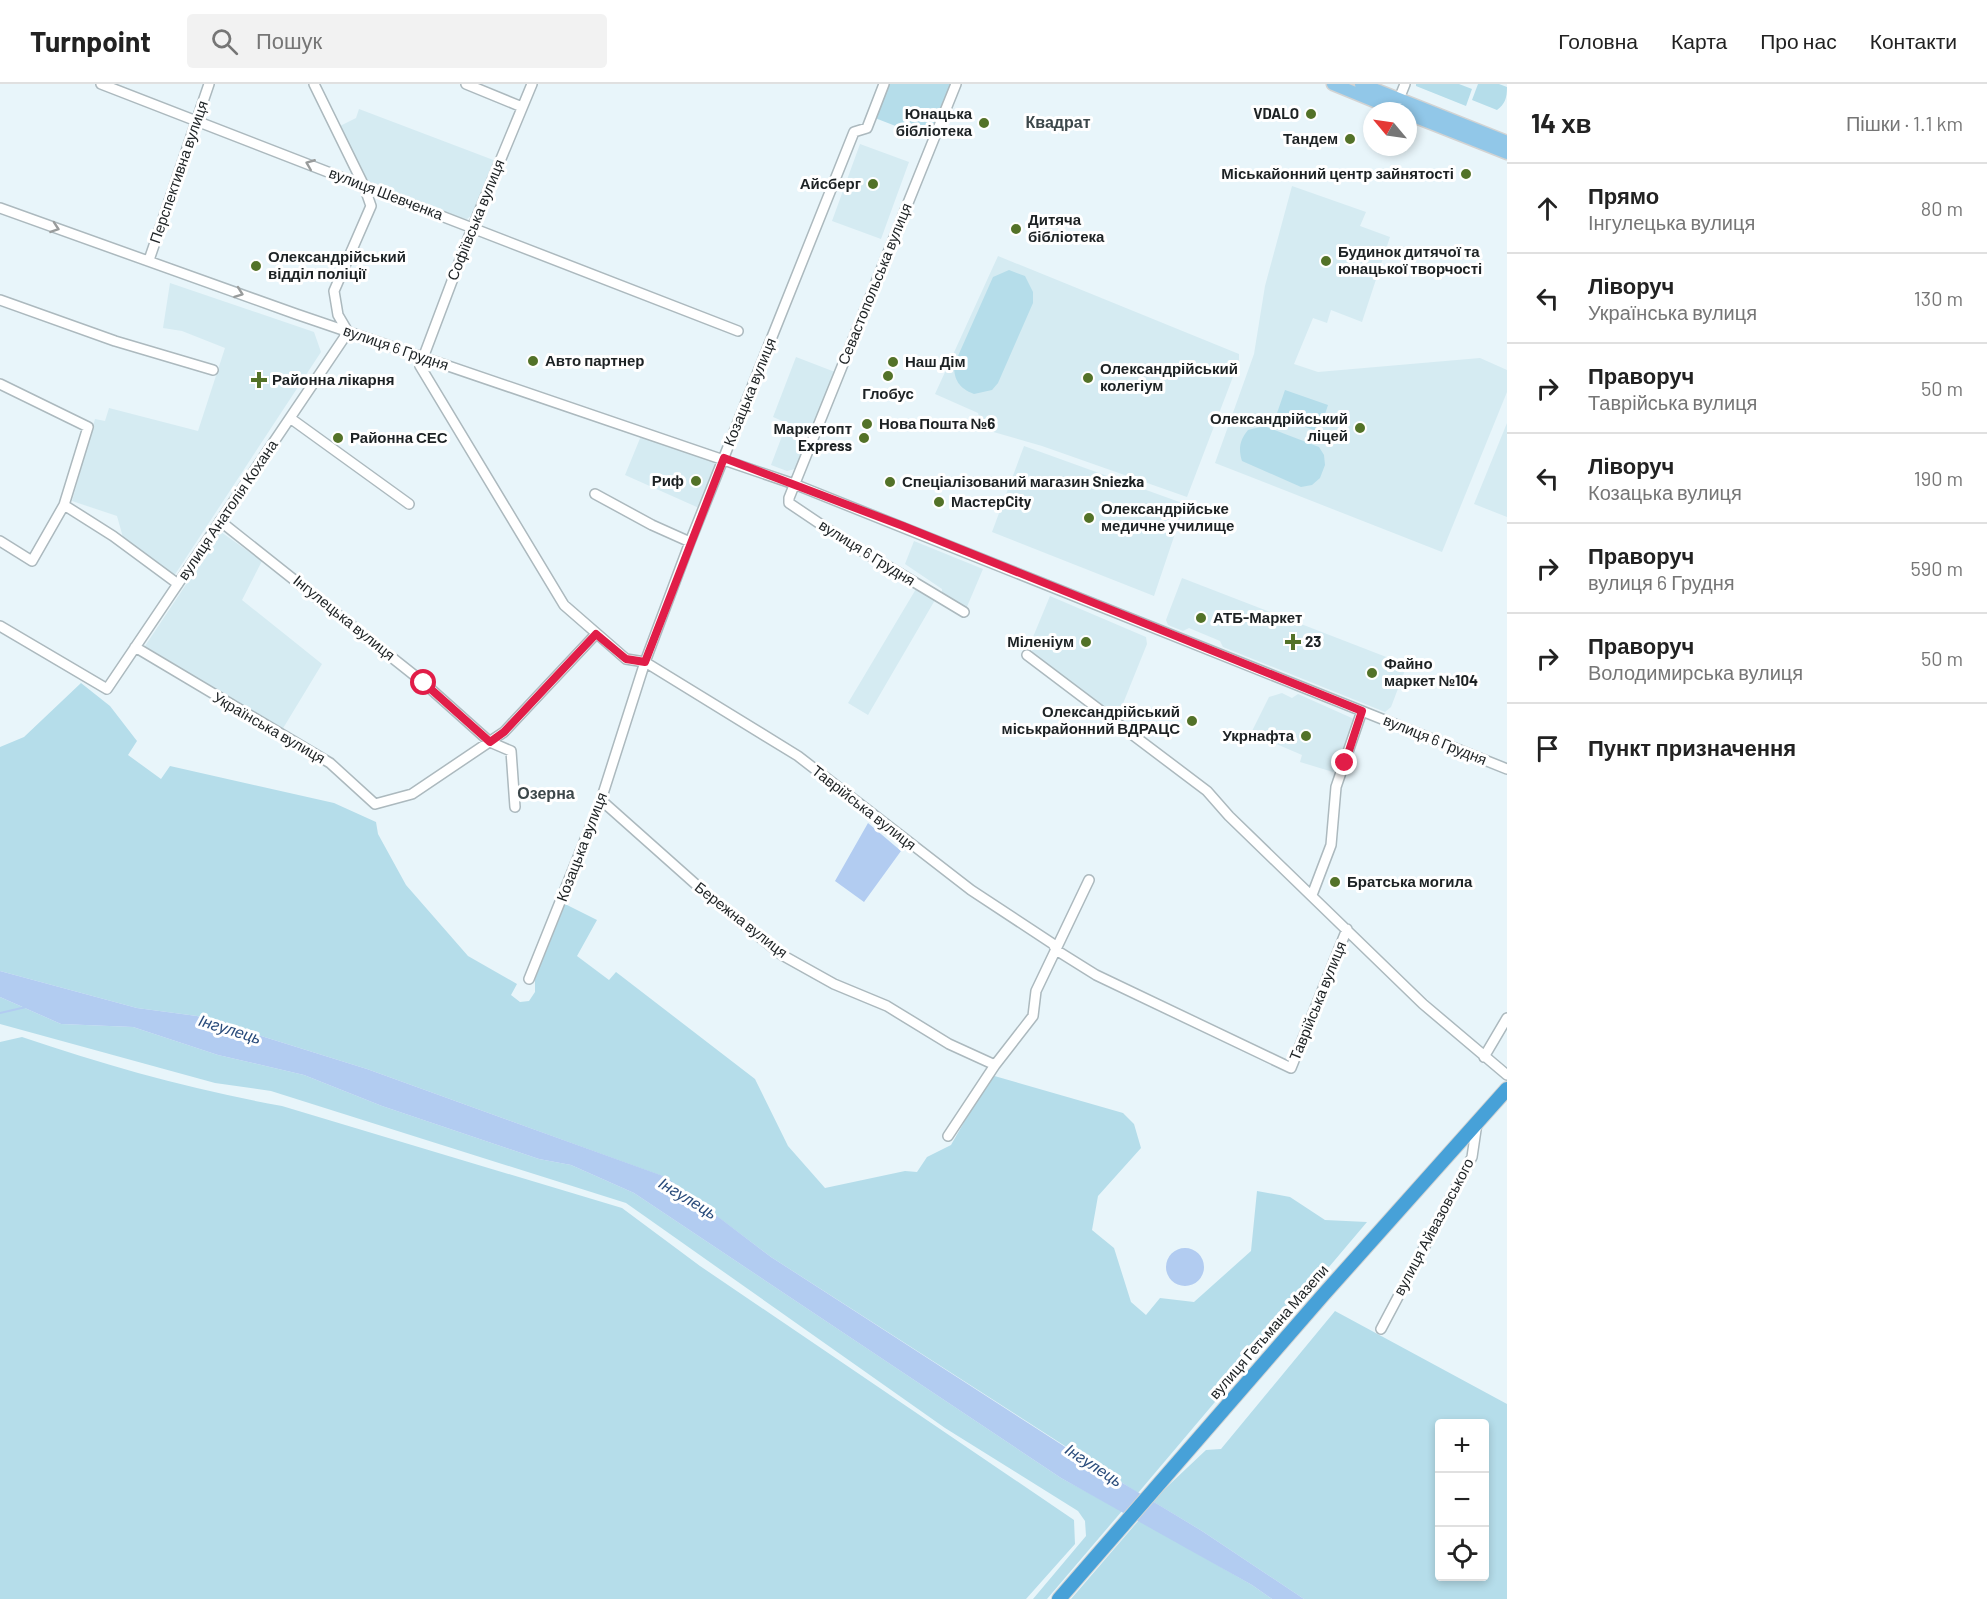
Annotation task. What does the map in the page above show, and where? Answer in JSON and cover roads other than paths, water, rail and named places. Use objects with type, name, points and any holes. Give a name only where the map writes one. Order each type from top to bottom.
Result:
[{"type":"highway","name":"вулиця Гетьмана Мазепи","points":[[1059,1599],[1507,1089]]},
{"type":"main road","points":[[1333,84],[1384,102]]},
{"type":"main road","points":[[1361,84],[1390,102]]},
{"type":"main road","points":[[1417,113],[1507,142]]},
{"type":"main road","points":[[1417,118],[1507,153]]},
{"type":"street","name":"вулиця Шевченка","points":[[101,84],[197,119],[738,331]]},
{"type":"street","name":"Перспективна вулиця","points":[[149,260],[209,84]]},
{"type":"street","points":[[314,84],[364,186],[371,206],[334,291],[338,315],[348,332]]},
{"type":"street","points":[[466,84],[522,107]]},
{"type":"street","name":"Софіївська вулиця","points":[[422,357],[472,228],[532,84]]},
{"type":"street","name":"Козацька вулиця","points":[[529,979],[601,800],[645,662],[690,542],[854,132],[867,128],[884,84]]},
{"type":"street","name":"Севастопольська вулиця","points":[[794,483],[956,84]]},
{"type":"street","points":[[1400,102],[1405,84]]},
{"type":"street","name":"вулиця 6 Грудня","points":[[0,208],[348,332],[794,483],[1507,769]]},
{"type":"street","points":[[0,300],[115,341],[213,370]]},
{"type":"street","name":"вулиця Анатолія Кохана","points":[[0,626],[107,689],[348,332]]},
{"type":"street","name":"Таврійська вулиця","points":[[422,357],[420,366],[564,605],[626,659],[645,662],[798,756],[915,849],[971,890],[1053,944],[1056,950],[1096,975],[1291,1068],[1347,929]]},
{"type":"street","points":[[0,384],[88,427],[64,505],[32,561],[0,541]]},
{"type":"street","points":[[290,418],[409,504]]},
{"type":"street","name":"вулиця 6 Грудня","points":[[794,483],[789,503],[844,540],[964,612]]},
{"type":"street","points":[[595,494],[652,525],[690,542]]},
{"type":"street","points":[[64,505],[113,536],[178,584]]},
{"type":"street","name":"Інгулецька вулиця","points":[[220,521],[424,683],[490,742]]},
{"type":"street","name":"Українська вулиця","points":[[135,647],[330,763],[375,804],[412,794],[504,732],[596,634]]},
{"type":"street","points":[[1027,656],[1207,791],[1229,816],[1423,1004],[1507,1075]]},
{"type":"street","points":[[1312,895],[1331,844],[1336,788],[1362,711]]},
{"type":"street","points":[[490,742],[511,751],[515,807]]},
{"type":"street","name":"Бережна вулиця","points":[[601,800],[710,897],[782,955],[834,984],[887,1006],[949,1044],[995,1065]]},
{"type":"street","points":[[948,1136],[995,1065],[1033,1016],[1036,991],[1089,880]]},
{"type":"street","points":[[1484,1057],[1507,1018]]},
{"type":"street","name":"вулиця Айвазовського","points":[[1381,1329],[1472,1157],[1477,1123]]},
{"type":"water","points":[[868,823],[901,851],[864,902],[835,881]]},
{"type":"water","name":"Інгулець","points":[[0,971],[137,1008],[197,1016],[367,1069],[666,1177],[771,1257],[1101,1470],[1202,1531],[1304,1599],[1272,1599],[1252,1585],[1061,1478],[634,1193],[571,1165],[539,1159],[382,1106],[304,1075],[218,1055],[133,1027],[61,1024],[0,997]]},
{"type":"water","points":[[1185,1248],[1192,1249],[1198,1254],[1203,1260],[1203,1274],[1198,1280],[1192,1285],[1185,1286],[1178,1285],[1172,1280],[1167,1274],[1166,1267],[1167,1260],[1172,1254],[1178,1249]]},
{"type":"waterway","points":[[0,1013],[26,1007]]},
{"type":"place","name":"VDALO","points":[[1311,114]]},
{"type":"place","name":"Юнацька бібліотека","points":[[984,123]]},
{"type":"place","name":"Тандем","points":[[1350,139]]},
{"type":"place","name":"Міськайонний центр зайнятості","points":[[1466,174]]},
{"type":"place","name":"Айсберг","points":[[873,184]]},
{"type":"place","name":"Дитяча бібліотека","points":[[1016,229]]},
{"type":"place","name":"Будинок дитячої та юнацької творчості","points":[[1326,261]]},
{"type":"place","name":"Олександрійський відділ поліції","points":[[256,266]]},
{"type":"place","name":"Авто партнер","points":[[533,361]]},
{"type":"place","name":"Наш Дім","points":[[893,362]]},
{"type":"place","name":"Глобус","points":[[888,376]]},
{"type":"place","name":"Олександрійський колегіум","points":[[1088,378]]},
{"type":"place","name":"Районна лікарня","points":[[259,380]]},
{"type":"place","name":"Нова Пошта №6","points":[[867,424]]},
{"type":"place","name":"Олександрійський ліцей","points":[[1360,428]]},
{"type":"place","name":"Районна СЕС","points":[[338,438]]},
{"type":"place","name":"Маркетопт Express","points":[[864,438]]},
{"type":"place","name":"Риф","points":[[696,481]]},
{"type":"place","name":"Спеціалізований магазин Sniezka","points":[[890,482]]},
{"type":"place","name":"МастерCity","points":[[939,502]]},
{"type":"place","name":"Олександрійське медичне училище","points":[[1089,518]]},
{"type":"place","name":"АТБ-Маркет","points":[[1201,618]]},
{"type":"place","name":"Міленіум","points":[[1086,642]]},
{"type":"place","name":"23","points":[[1293,642]]},
{"type":"place","name":"Файно маркет №104","points":[[1372,673]]},
{"type":"place","name":"Олександрійський міськрайонний ВДРАЦС","points":[[1192,721]]},
{"type":"place","name":"Укрнафта","points":[[1306,736]]},
{"type":"place","name":"Братська могила","points":[[1335,882]]},
{"type":"district","name":"Квадрат","points":[[1058,122]]},
{"type":"district","name":"Озерна","points":[[546,793]]}]
